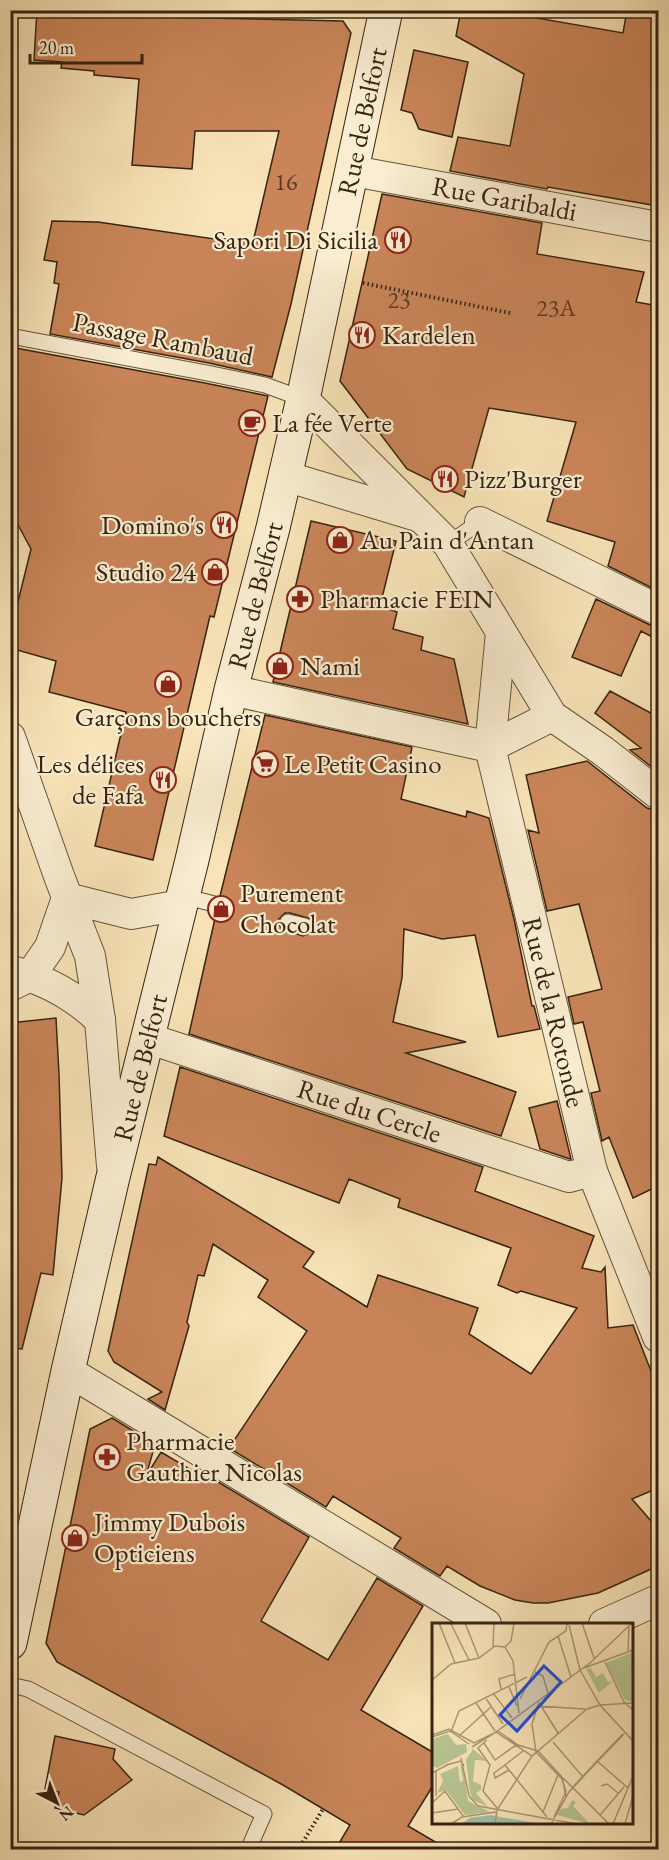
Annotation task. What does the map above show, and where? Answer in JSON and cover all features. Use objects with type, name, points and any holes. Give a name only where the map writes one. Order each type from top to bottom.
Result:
[{"type":"main road","name":"Rue de Belfort","points":[[10,1643],[58,1427],[68,1371],[113,1177],[303,399],[386,10]]},
{"type":"street","name":"Rue Garibaldi","points":[[353,171],[658,227]]},
{"type":"street","points":[[303,399],[448,544],[552,716],[658,794]]},
{"type":"street","points":[[285,476],[422,518]]},
{"type":"street","points":[[480,522],[658,610]]},
{"type":"street","name":"Rue de la Rotonde","points":[[501,633],[490,747],[592,1171],[658,1337]]},
{"type":"street","points":[[231,690],[490,747],[552,716]]},
{"type":"street","name":"Rue de Belfort","points":[[10,737],[90,956],[100,1020],[113,1177]]},
{"type":"street","points":[[100,1020],[76,999],[17,978],[50,947],[68,898],[131,914],[182,901]]},
{"type":"street","name":"Rue du Cercle","points":[[147,1038],[569,1177],[592,1171]]},
{"type":"street","points":[[68,1371],[484,1623]]},
{"type":"street","points":[[606,1623],[658,1600]]},
{"type":"lane","name":"Passage Rambaud","points":[[10,336],[265,385],[303,399]]},
{"type":"lane","points":[[448,544],[480,522]]},
{"type":"lane","points":[[182,901],[218,905]]},
{"type":"lane","points":[[288,922],[305,926]]},
{"type":"lane","points":[[10,1685],[28,1689],[264,1814],[248,1850]]},
{"type":"path","points":[[330,277],[510,313]]},
{"type":"path","points":[[298,1850],[323,1809]]},
{"type":"building","points":[[37,10],[162,10],[161,17],[343,21],[351,33],[291,304],[272,377],[50,334],[59,284],[54,283],[57,262],[44,260],[52,221],[98,222],[221,240],[221,238],[253,242],[279,131],[195,131],[192,169],[132,165],[139,79],[94,75],[94,71],[61,68],[62,62],[34,60]]},
{"type":"building","points":[[461,10],[490,10],[623,33],[627,10],[658,10],[658,206],[450,171],[458,137],[510,146],[524,74],[456,36]]},
{"type":"building","points":[[414,50],[468,62],[452,137],[419,129],[412,113],[401,110]]},
{"type":"building","points":[[382,194],[542,223],[537,254],[644,272],[636,302],[658,306],[658,591],[608,566],[615,542],[547,521],[576,422],[489,408],[464,497],[407,469],[340,381]]},
{"type":"building","points":[[10,347],[268,396],[214,617],[210,616],[153,860],[95,846],[126,712],[49,692],[56,661],[10,648],[10,634],[31,549],[10,510]]},
{"type":"building","points":[[311,521],[396,541],[380,606],[397,612],[393,629],[423,637],[421,650],[454,659],[468,724],[273,682]]},
{"type":"building","points":[[596,599],[658,627],[658,640],[641,631],[621,676],[572,657]]},
{"type":"building","points":[[610,691],[658,717],[658,772],[630,750],[641,748],[595,713]]},
{"type":"building","points":[[265,715],[412,747],[401,799],[466,817],[467,811],[489,818],[514,919],[532,1006],[534,1006],[540,1029],[498,1037],[475,935],[442,939],[404,929],[402,978],[393,1022],[466,1042],[406,1053],[516,1092],[501,1136],[189,1034],[216,914],[225,912],[228,907],[225,898],[220,896]],"holes":[[[285,913],[311,919],[314,924],[312,932],[303,936],[282,929],[279,924],[279,919]]]},
{"type":"building","points":[[587,761],[647,808],[658,811],[658,1186],[633,1198],[609,1137],[602,1141],[591,1093],[600,1091],[583,1022],[574,1024],[568,997],[602,989],[579,904],[547,911],[528,830],[539,833],[526,775]]},
{"type":"building","points":[[56,1018],[62,1178],[53,1275],[41,1273],[22,1349],[10,1348],[10,1023]]},
{"type":"building","points":[[180,1067],[483,1167],[475,1191],[594,1236],[582,1268],[601,1272],[605,1267],[608,1328],[633,1325],[658,1389],[658,1488],[632,1499],[658,1529],[658,1566],[598,1593],[548,1603],[515,1600],[480,1586],[447,1566],[440,1576],[394,1548],[401,1538],[333,1496],[326,1507],[229,1448],[307,1331],[258,1297],[268,1280],[213,1244],[204,1276],[198,1275],[187,1322],[189,1326],[165,1410],[148,1399],[162,1392],[114,1362],[108,1351],[149,1164],[156,1165],[158,1157],[314,1252],[303,1267],[367,1307],[378,1275],[478,1308],[469,1334],[531,1374],[577,1308],[521,1291],[517,1293],[498,1285],[511,1248],[398,1207],[400,1199],[349,1179],[339,1203],[164,1136]]},
{"type":"building","points":[[557,1101],[571,1159],[540,1149],[529,1108]]},
{"type":"building","points":[[112,1418],[153,1443],[151,1446],[154,1448],[148,1469],[150,1470],[161,1452],[208,1480],[210,1477],[309,1537],[261,1621],[328,1660],[377,1578],[423,1606],[361,1710],[432,1752],[432,1787],[408,1826],[449,1850],[335,1850],[350,1825],[283,1785],[57,1662],[46,1643],[90,1429]]},
{"type":"building","points":[[55,1736],[115,1749],[113,1759],[132,1780],[84,1815],[55,1808],[59,1792],[45,1789]]},
{"type":"place","name":"Sapori Di Sicilia","points":[[398,240]]},
{"type":"place","name":"Kardelen","points":[[362,335]]},
{"type":"place","name":"La fée Verte","points":[[252,423]]},
{"type":"place","name":"Pizz'Burger","points":[[445,479]]},
{"type":"place","name":"Domino's","points":[[224,525]]},
{"type":"place","name":"Au Pain d'Antan","points":[[340,540]]},
{"type":"place","name":"Studio 24","points":[[215,572]]},
{"type":"place","name":"Pharmacie FEIN","points":[[300,599]]},
{"type":"place","name":"Nami","points":[[280,666]]},
{"type":"place","name":"Garçons bouchers","points":[[168,684]]},
{"type":"place","name":"Le Petit Casino","points":[[265,764]]},
{"type":"place","name":"Les délices de Fafa","points":[[163,780]]},
{"type":"place","name":"Purement Chocolat","points":[[221,909]]},
{"type":"place","name":"Pharmacie Gauthier Nicolas","points":[[107,1457]]},
{"type":"place","name":"Jimmy Dubois Opticiens","points":[[75,1538]]}]
